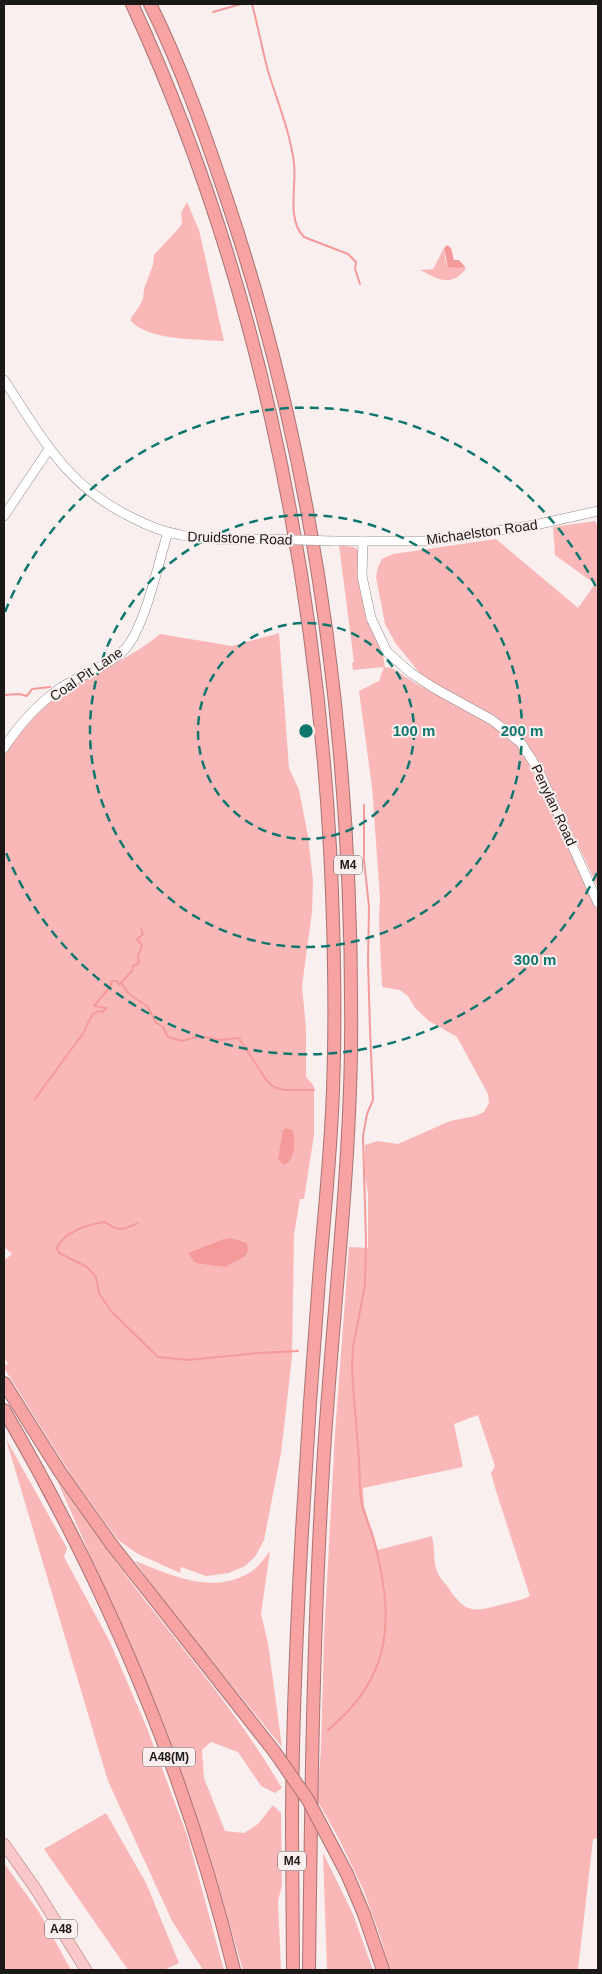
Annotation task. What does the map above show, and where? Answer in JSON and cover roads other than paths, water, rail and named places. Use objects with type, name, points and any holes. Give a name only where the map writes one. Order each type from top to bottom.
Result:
[{"type":"highway","name":"M4","points":[[132,4],[186,132],[206,190],[231,264],[263,384],[302,575],[316,675],[327,796],[334,931],[334,1087],[307,1434],[300,1558],[292,1826],[293,1970]]},
{"type":"highway","name":"M4","points":[[150,4],[186,86],[212,155],[244,249],[272,349],[294,439],[319,577],[333,679],[342,775],[350,930],[351,1053],[345,1174],[323,1471],[311,1804],[309,1970]]},
{"type":"highway","points":[[4,1384],[60,1472],[97,1525],[158,1606],[274,1751],[308,1800],[347,1874],[364,1914],[383,1970]]},
{"type":"highway","name":"A48(M)","points":[[4,1410],[81,1552],[138,1678],[161,1736],[193,1828],[234,1970]]},
{"type":"main road","name":"A48","points":[[4,1844],[35,1888],[86,1970]]},
{"type":"street","name":"Druidstone Road","points":[[4,380],[49,449],[70,475],[91,494],[113,509],[143,523],[182,536],[363,541]]},
{"type":"street","points":[[4,516],[49,449]]},
{"type":"street","name":"Michaelston Road","points":[[363,541],[430,541],[535,525],[598,511]]},
{"type":"street","name":"Coal Pit Lane","points":[[4,748],[21,724],[59,689],[108,663],[129,645],[142,617],[168,532]]},
{"type":"street","name":"Penylan Road","points":[[363,541],[362,576],[371,618],[387,652],[410,673],[492,720],[521,743],[539,771],[598,904]]},
{"type":"waterway","points":[[213,12],[241,4]]},
{"type":"waterway","points":[[252,4],[268,71],[292,151],[295,172],[293,202],[295,221],[304,237],[348,254],[356,262],[355,269],[360,284]]},
{"type":"waterway","points":[[4,695],[19,694],[27,696],[32,689],[50,687]]},
{"type":"waterway","points":[[328,1730],[350,1709],[366,1688],[377,1666],[384,1642],[386,1618],[380,1566],[361,1499],[352,1365],[353,1347],[365,1285],[366,1241],[363,1136],[367,1114],[373,1100],[368,961],[369,907],[364,860],[364,805]]},
{"type":"waterway","points":[[35,1099],[84,1032],[92,1015],[98,1011],[103,1012],[106,1008],[94,1006],[110,987],[112,981],[117,981],[119,985],[132,971],[133,966],[139,963],[138,956],[142,946],[137,939],[143,934],[141,928]]},
{"type":"waterway","points":[[121,982],[128,993],[148,1007],[156,1023],[163,1027],[168,1037],[182,1041],[199,1036],[221,1040],[239,1038],[267,1081],[274,1087],[284,1090],[314,1090]]},
{"type":"waterway","points":[[138,1223],[121,1229],[105,1222],[84,1227],[65,1237],[57,1248],[59,1253],[87,1267],[96,1277],[99,1293],[111,1311],[158,1357],[188,1360],[298,1351]]}]
